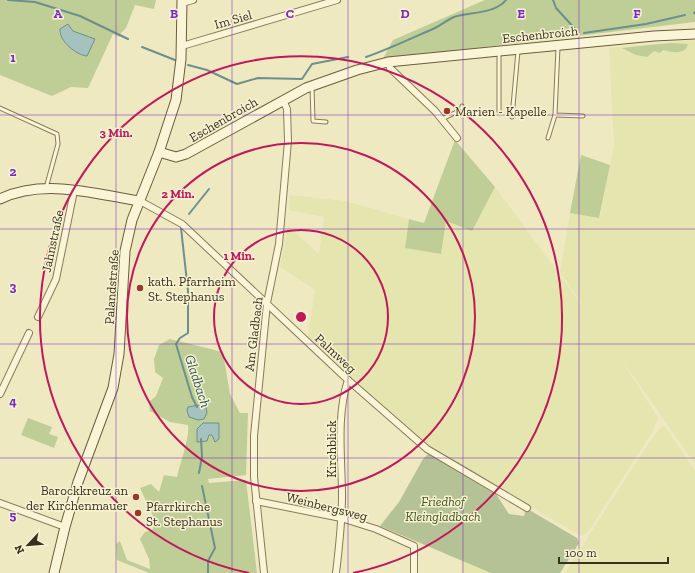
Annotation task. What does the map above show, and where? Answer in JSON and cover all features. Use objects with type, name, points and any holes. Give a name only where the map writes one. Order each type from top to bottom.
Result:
[{"type":"street","name":"Palandstraße","points":[[54,573],[78,482],[113,388],[119,354],[125,251],[132,220],[159,152],[176,100],[182,46],[182,1],[193,0]]},
{"type":"street","name":"Im Siel","points":[[182,46],[337,0]]},
{"type":"street","name":"Eschenbroich","points":[[159,152],[176,157],[186,154],[283,100],[312,86],[352,71],[388,62],[654,36],[695,34]]},
{"type":"street","points":[[388,62],[398,76],[442,119],[457,138]]},
{"type":"street","name":"Am Gladbach","points":[[264,573],[256,501],[254,436],[267,303],[279,244],[286,157],[287,109],[283,100]]},
{"type":"street","points":[[0,199],[27,190],[46,188],[140,201]]},
{"type":"street","name":"Jahnstraße","points":[[38,317],[56,279],[74,191]]},
{"type":"street","name":"Palmweg","points":[[140,201],[182,224],[348,380],[427,449],[528,508]]},
{"type":"street","points":[[1,392],[29,333]]},
{"type":"street","name":"Kirchblick","points":[[336,573],[342,518],[342,420],[348,380]]},
{"type":"street","name":"Weinbergsweg","points":[[256,501],[342,518],[376,529],[414,546],[414,573]]},
{"type":"street","points":[[0,503],[65,527]]},
{"type":"lane","points":[[548,138],[555,115],[558,45]]},
{"type":"lane","points":[[512,117],[518,50]]},
{"type":"lane","points":[[499,51],[499,111]]},
{"type":"lane","points":[[312,86],[313,121],[326,122]]},
{"type":"lane","points":[[442,119],[461,110],[462,106]]},
{"type":"lane","points":[[0,108],[57,134],[58,144],[46,188]]},
{"type":"lane","points":[[555,115],[583,116]]},
{"type":"green space","points":[[0,0],[156,0],[154,9],[135,5],[126,28],[120,34],[120,37],[113,34],[88,88],[71,87],[52,96],[0,75]]},
{"type":"green space","points":[[485,0],[695,0],[695,22],[383,59],[393,40]]},
{"type":"green space","points":[[695,40],[695,464],[619,356],[658,418],[653,431],[588,532],[581,536],[475,472],[430,446],[426,446],[308,337],[315,290],[280,267],[288,226],[319,254],[324,217],[289,210],[290,195],[345,201],[409,219],[405,248],[441,254],[446,221],[472,231],[495,187],[585,309],[560,272],[570,213],[600,217],[614,145],[609,48]]},
{"type":"green space","points":[[670,43],[688,44],[686,49],[681,52],[663,50],[660,53],[654,51],[647,57],[636,55],[622,48]]},
{"type":"green space","points":[[455,140],[495,187],[472,231],[446,221],[441,254],[405,248],[409,219],[424,223]]},
{"type":"green space","points":[[581,155],[610,165],[599,218],[570,213]]},
{"type":"green space","points":[[170,339],[223,352],[230,394],[240,413],[248,413],[246,475],[208,479],[209,483],[246,480],[257,573],[149,573],[117,560],[116,544],[120,541],[127,560],[150,569],[149,559],[140,539],[145,532],[153,529],[153,516],[140,488],[151,484],[159,492],[164,475],[177,477],[186,443],[188,425],[170,422],[150,411],[149,402],[156,396],[163,378],[155,372],[154,359],[159,345]]},
{"type":"green space","points":[[28,418],[52,427],[49,434],[58,437],[54,448],[21,435]]},
{"type":"green space","points":[[662,426],[666,428],[695,471],[695,573],[565,573],[648,444]]},
{"type":"green space","points":[[426,446],[430,446],[475,472],[534,509]]},
{"type":"green space","name":"Friedhof Kleingladbach","points":[[428,454],[494,491],[509,514],[524,516],[526,508],[577,538],[579,543],[560,573],[491,573],[380,526],[399,502],[423,459]]},
{"type":"green space","points":[[461,559],[491,573],[461,573]]},
{"type":"water","points":[[68,24],[73,31],[95,39],[87,56],[73,50],[62,38],[60,29]]},
{"type":"water","points":[[199,405],[206,407],[207,413],[204,419],[198,420],[189,417],[187,410],[188,407]]},
{"type":"water","points":[[203,423],[219,423],[219,439],[215,442],[212,435],[209,435],[207,441],[197,442],[197,429]]},
{"type":"waterway","points":[[8,0],[35,2],[80,16],[128,39]]},
{"type":"waterway","points":[[366,57],[435,28],[454,17],[489,10],[501,5],[506,0]]},
{"type":"waterway","points":[[553,0],[556,8],[577,31]]},
{"type":"waterway","points":[[584,33],[646,24],[685,15]]},
{"type":"waterway","points":[[142,47],[175,60]]},
{"type":"waterway","points":[[188,65],[207,70],[237,84],[258,78],[302,79],[312,64],[348,57]]},
{"type":"waterway","name":"Gladbach","points":[[189,214],[209,189]]},
{"type":"waterway","name":"Gladbach","points":[[181,228],[188,291],[188,333],[180,338],[176,344],[192,397],[197,407]]},
{"type":"waterway","name":"Gladbach","points":[[199,473],[202,457],[201,439]]},
{"type":"waterway","name":"Gladbach","points":[[202,486],[215,548],[208,561],[208,573]]},
{"type":"place","name":"Marien - Kapelle","points":[[447,111]]},
{"type":"place","name":"kath. Pfarrheim St. Stephanus","points":[[140,288]]},
{"type":"place","name":"Barockkreuz an der Kirchenmauer","points":[[136,497]]},
{"type":"place","name":"Pfarrkirche St. Stephanus","points":[[138,513]]}]
